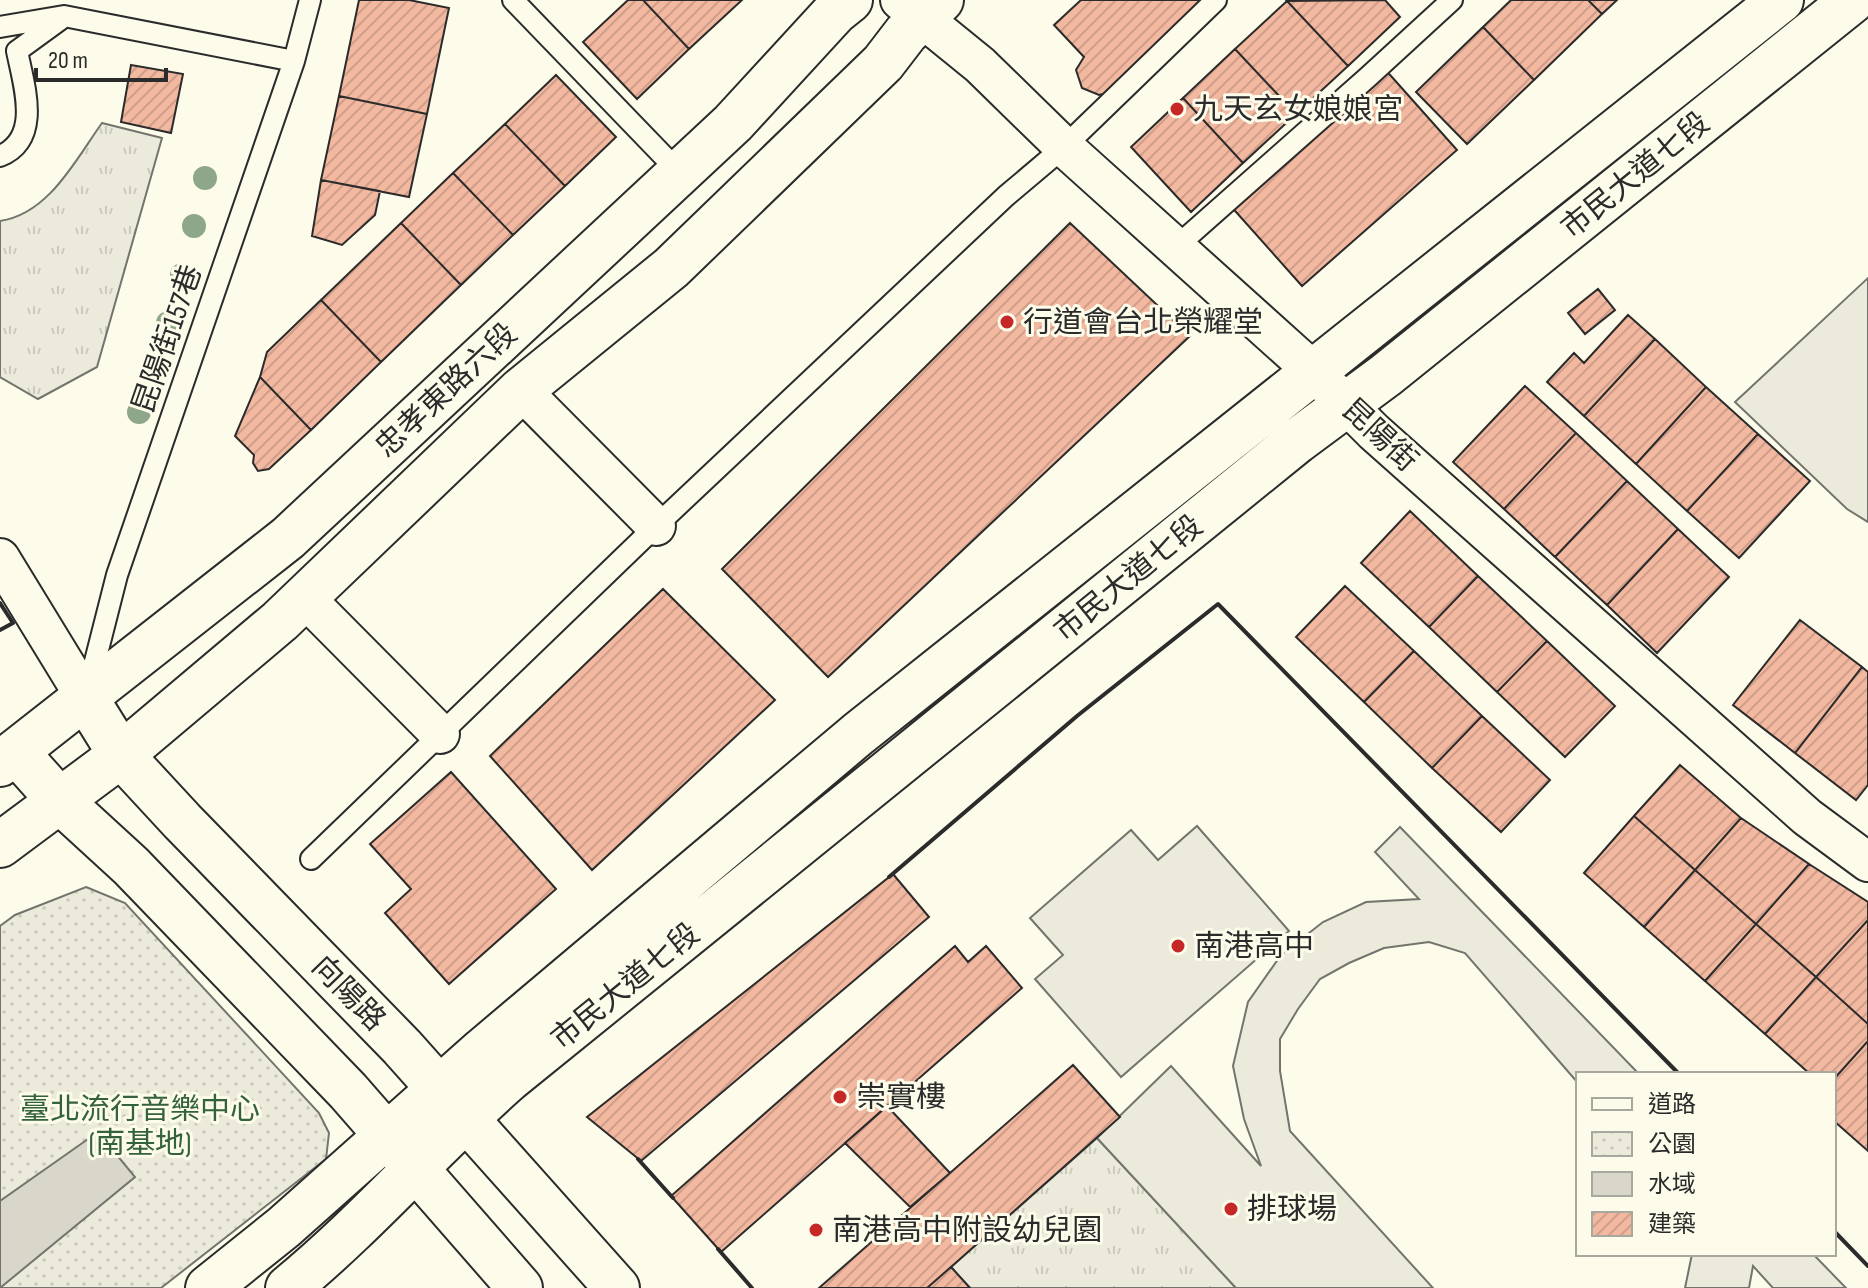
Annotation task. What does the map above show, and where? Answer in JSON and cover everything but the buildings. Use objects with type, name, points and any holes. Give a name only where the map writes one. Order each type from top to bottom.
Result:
[{"type":"street","name":"忠孝東路六段","points":[[5,751],[85,697],[288,538],[733,123],[835,12],[850,0]]},
{"type":"street","name":"市民大道七段","points":[[400,1152],[858,734],[1781,0]]},
{"type":"street","name":"市民大道七段","points":[[452,1104],[1346,405],[1853,0]]},
{"type":"street","name":"忠孝東路六段","points":[[0,845],[121,755],[305,598],[521,390],[671,268],[883,63],[922,6]]},
{"type":"street","name":"昆陽街","points":[[922,6],[1064,147],[1177,246],[1346,405],[1807,817],[1868,862]]},
{"type":"street","points":[[521,390],[656,526]]},
{"type":"street","points":[[2,560],[85,697]]},
{"type":"street","points":[[305,598],[440,734]]},
{"type":"street","name":"向陽路","points":[[85,697],[121,755],[402,1047],[617,1288]]},
{"type":"street","points":[[5,751],[131,866],[348,1091],[520,1288]]},
{"type":"street","points":[[208,1288],[284,1227],[400,1152]]},
{"type":"street","points":[[288,1288],[316,1265],[400,1152]]},
{"type":"lane","name":"昆陽街157巷","points":[[85,697],[117,575],[294,61],[310,0]]},
{"type":"lane","points":[[513,0],[679,172]]},
{"type":"lane","points":[[311,859],[656,526],[1006,196],[1064,147],[1216,0]]},
{"type":"lane","points":[[1177,246],[1452,0]]},
{"type":"lane","points":[[0,27],[64,16],[294,61]]},
{"type":"lane","points":[[0,156],[13,151],[28,126],[17,51],[64,16]]},
{"type":"green space","points":[[102,123],[162,138],[97,367],[38,399],[0,377],[0,221],[33,208],[47,196],[60,183]]},
{"type":"green space","points":[[1197,826],[1289,931],[1121,1077],[1035,979],[1063,955],[1030,918],[1131,830],[1158,860]]},
{"type":"green space","points":[[1400,827],[1637,1072],[1576,1072],[1576,1081],[1465,953],[1429,942],[1384,948],[1349,963],[1320,979],[1280,1039],[1280,1071],[1290,1131],[1433,1288],[1236,1288],[1097,1138],[1171,1066],[1261,1166],[1244,1119],[1233,1066],[1248,1002],[1281,955],[1323,922],[1366,902],[1419,899],[1375,852]]},
{"type":"green space","name":"臺北流行音樂中心 (南基地)","points":[[86,887],[125,903],[319,1113],[329,1133],[326,1159],[161,1288],[0,1288],[0,926],[15,915]]},
{"type":"green space","points":[[1097,1138],[1236,1288],[970,1288],[951,1267]]},
{"type":"green space","points":[[1692,1256],[1815,1256],[1846,1288],[1773,1288],[1753,1266],[1749,1288],[1685,1288]]},
{"type":"shaded area","points":[[1868,278],[1868,522],[1847,509],[1735,402]]},
{"type":"water","points":[[98,1132],[135,1177],[0,1288],[0,1201]]},
{"type":"wall","points":[[0,603],[13,623],[0,630]]},
{"type":"wall","points":[[889,877],[1077,716],[1218,604],[1677,1072]]},
{"type":"wall","points":[[638,1159],[673,1198]]},
{"type":"wall","points":[[1836,1233],[1868,1266]]},
{"type":"wall","points":[[718,1249],[752,1288]]},
{"type":"place","name":"九天玄女娘娘宮","points":[[1177,109]]},
{"type":"place","name":"行道會台北榮耀堂","points":[[1007,322]]},
{"type":"place","name":"南港高中","points":[[1178,946]]},
{"type":"place","name":"崇實樓","points":[[840,1097]]},
{"type":"place","name":"排球場","points":[[1231,1209]]},
{"type":"place","name":"南港高中附設幼兒園","points":[[816,1230]]}]
